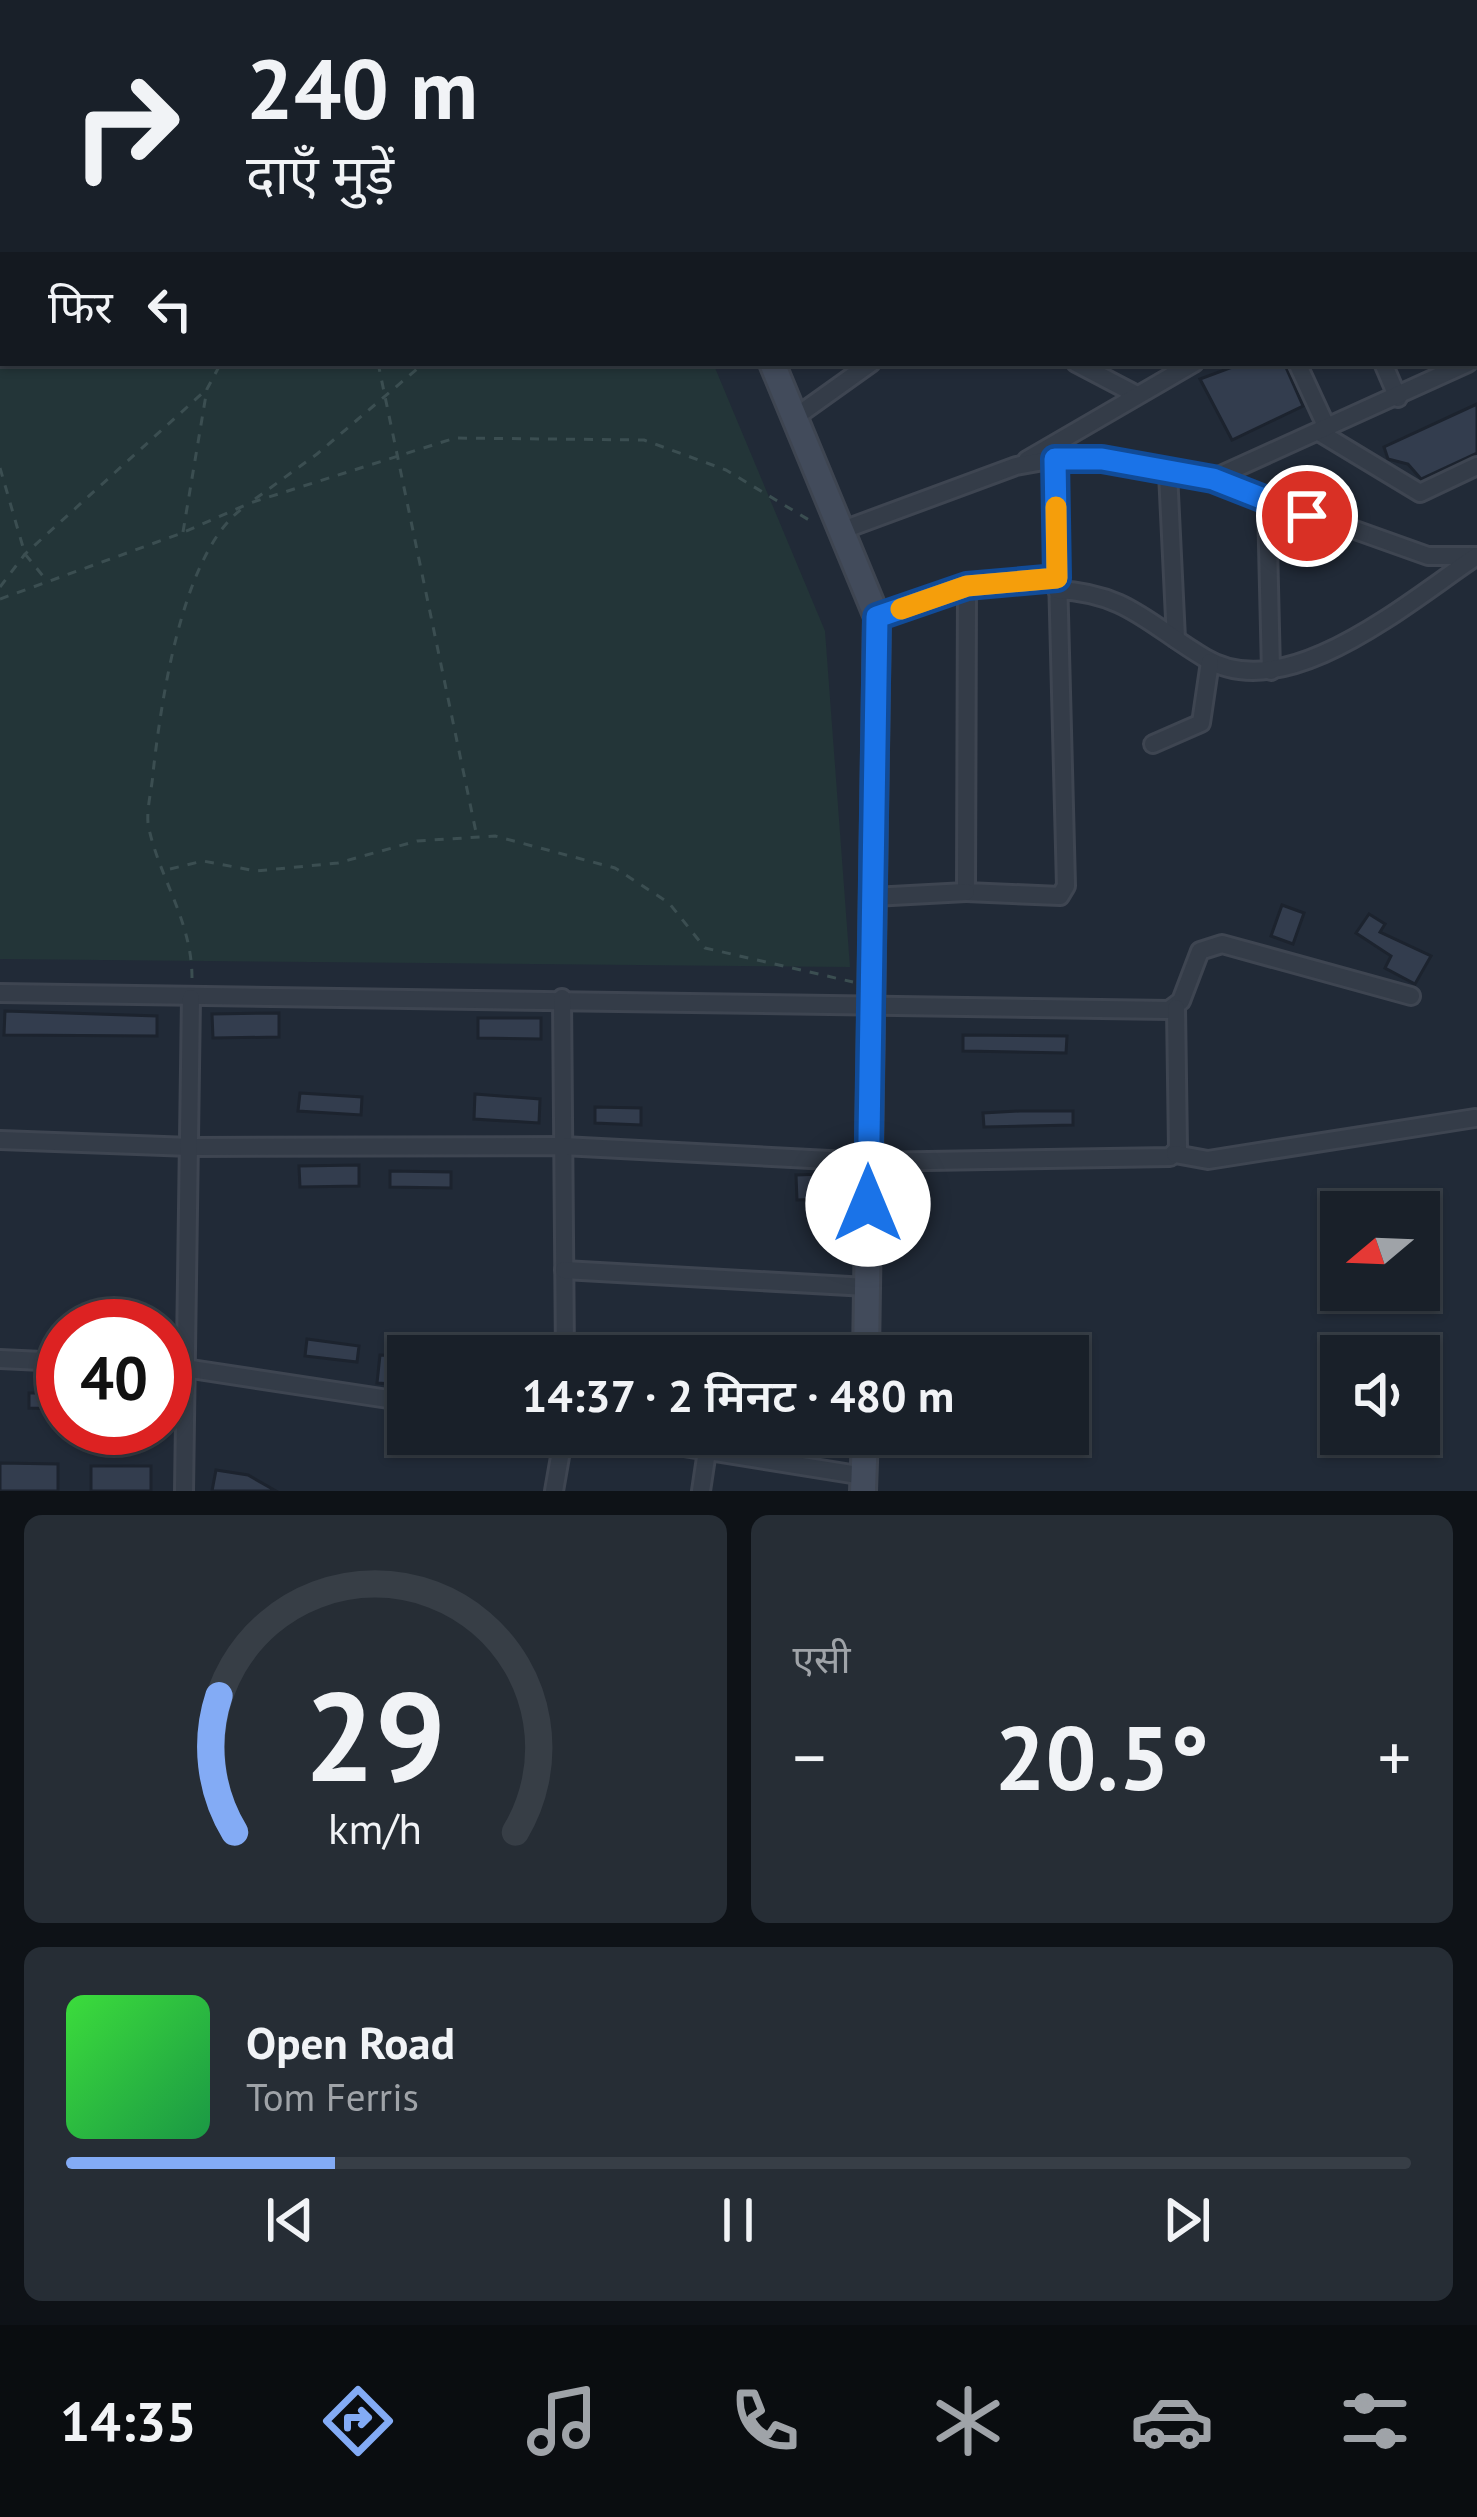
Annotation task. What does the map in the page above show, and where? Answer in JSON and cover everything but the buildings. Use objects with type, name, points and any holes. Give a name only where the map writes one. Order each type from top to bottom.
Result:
[{"type":"street","points":[[773,366],[877,617],[866,1335]]},
{"type":"street","points":[[794,418],[867,366]]},
{"type":"street","points":[[1082,366],[1137,395]]},
{"type":"street","points":[[843,530],[1016,466],[1189,366]]},
{"type":"street","points":[[1299,366],[1323,430],[1420,493],[1477,466]]},
{"type":"street","points":[[1384,366],[1398,398]]},
{"type":"street","points":[[1213,479],[1398,398],[1445,368]]},
{"type":"street","points":[[1016,466],[1055,459],[1102,459],[1213,479],[1267,503],[1428,556],[1477,556]]},
{"type":"street","points":[[873,897],[1065,892],[1055,459]]},
{"type":"street","points":[[1168,473],[1176,639]]},
{"type":"street","points":[[1267,503],[1271,670]]},
{"type":"street","points":[[877,617],[967,586],[1057,584],[1096,592],[1139,610],[1210,662],[1271,670],[1324,656],[1477,556]]},
{"type":"street","points":[[966,892],[967,586]]},
{"type":"street","points":[[1153,744],[1202,723],[1210,662]]},
{"type":"street","points":[[1175,1154],[1175,1008],[1200,951],[1222,944],[1411,997]]},
{"type":"street","points":[[0,993],[191,998],[870,995],[1175,1008]]},
{"type":"street","points":[[179,1299],[191,1147],[191,998]]},
{"type":"street","points":[[562,998],[565,1335]]},
{"type":"street","points":[[0,1140],[191,1147],[563,1146],[868,1162],[1175,1154],[1208,1160],[1475,1118]]},
{"type":"street","points":[[564,1270],[867,1287]]},
{"type":"street","points":[[0,1359],[36,1361]]},
{"type":"street","points":[[192,1368],[387,1399]]},
{"type":"street","points":[[181,1455],[184,1491]]},
{"type":"street","points":[[554,1491],[560,1455]]},
{"type":"street","points":[[701,1491],[706,1455]]},
{"type":"street","points":[[726,1455],[864,1484]]},
{"type":"path","points":[[0,587],[26,554],[207,388],[219,366]]},
{"type":"path","points":[[380,366],[476,837]]},
{"type":"path","points":[[191,998],[191,944],[148,826],[162,685],[187,604],[224,521],[420,366]]},
{"type":"path","points":[[182,533],[207,388]]},
{"type":"path","points":[[0,599],[182,533],[250,502],[455,437],[644,440],[726,470],[818,526],[843,530]]},
{"type":"path","points":[[0,468],[26,554],[47,581]]},
{"type":"path","points":[[166,870],[203,861],[256,872],[338,863],[417,841],[495,836],[616,868],[669,903],[705,948],[870,995]]},
{"type":"shaded area","points":[[0,366],[714,366],[825,631],[850,967],[0,959]]},
{"type":"slow traffic","points":[[901,609],[967,586],[1057,578],[1056,507]]},
{"type":"route","points":[[868,1204],[877,617],[967,586],[1057,578],[1055,459],[1102,459],[1213,479],[1307,516]]}]
